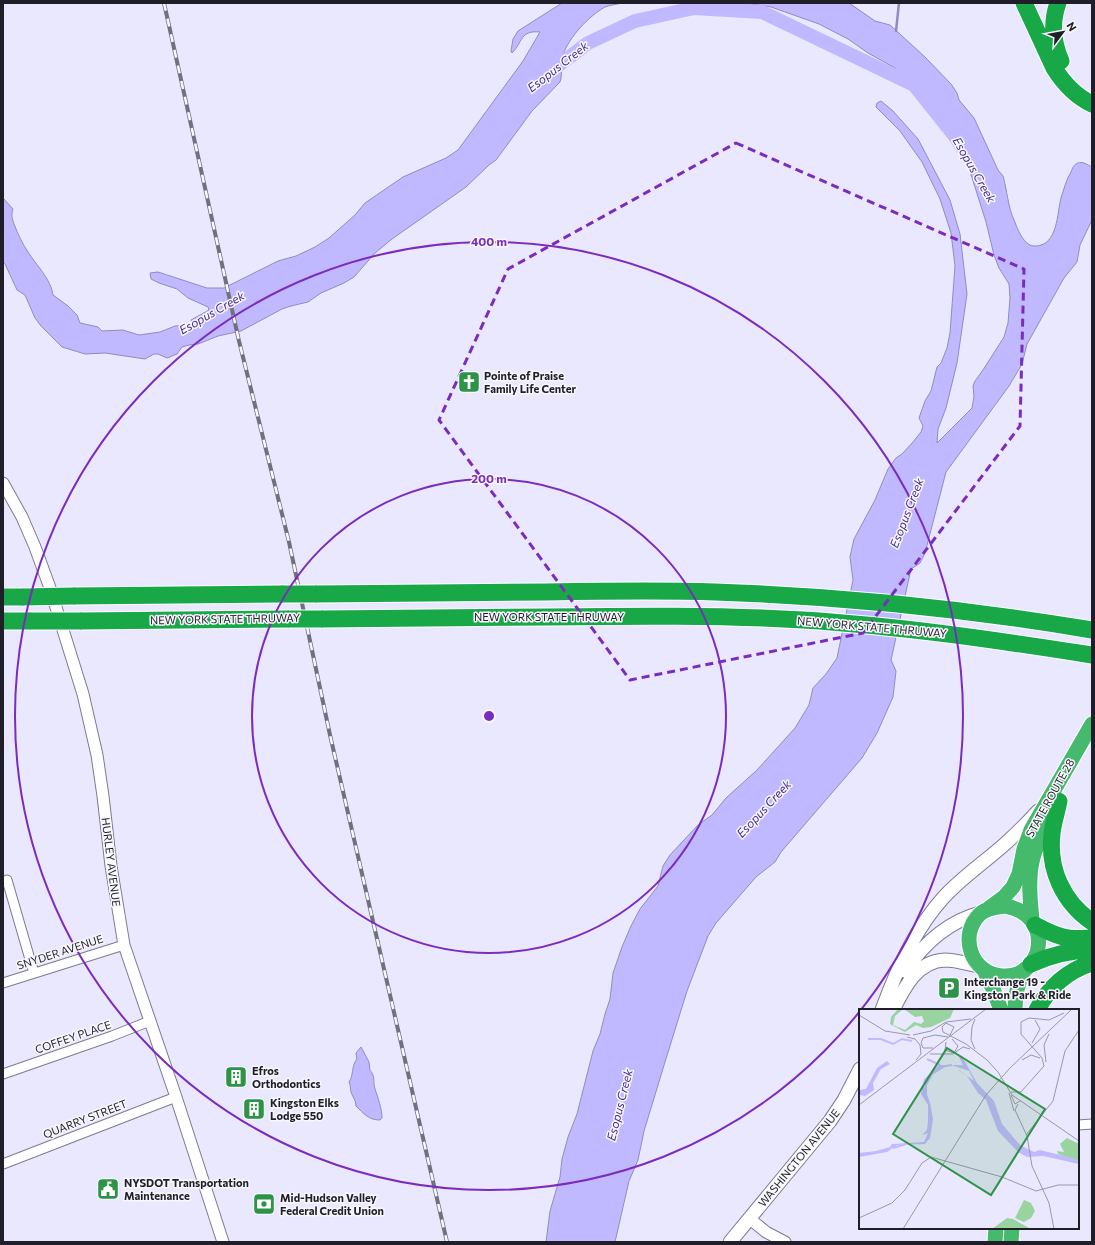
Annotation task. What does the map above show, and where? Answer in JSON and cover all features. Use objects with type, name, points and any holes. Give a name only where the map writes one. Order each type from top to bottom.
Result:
[{"type":"highway","points":[[1024,3],[1060,78],[1077,96],[1092,104]]},
{"type":"highway","points":[[1058,3],[1054,20],[1054,31],[1058,54],[1067,73],[1082,88],[1092,95]]},
{"type":"highway","points":[[3,597],[672,591],[803,596],[933,608],[1092,630]]},
{"type":"highway","name":"NEW YORK STATE THRUWAY","points":[[3,621],[671,616],[802,620],[930,632],[1092,655]]},
{"type":"highway","name":"STATE ROUTE 28","points":[[1034,923],[1030,880],[1032,859],[1052,802],[1092,724]]},
{"type":"highway","name":"STATE ROUTE 28","points":[[984,911],[1004,897],[1013,887],[1019,874],[1027,839],[1092,744]]},
{"type":"highway","points":[[1052,802],[1051,847],[1054,869],[1062,890],[1068,899],[1074,907],[1092,922]]},
{"type":"highway","points":[[1092,938],[1073,939],[1051,934],[1034,923],[1022,912],[1011,907],[1000,907],[984,911],[974,921],[969,938],[970,950],[975,961],[989,973],[1001,976],[1013,975],[1045,958],[1060,953],[1077,950],[1092,950]]},
{"type":"highway","points":[[1015,1009],[1017,993],[1022,974],[1035,955],[1038,945],[1038,935],[1034,923]]},
{"type":"highway","points":[[1038,1009],[1048,993],[1061,979],[1076,969],[1092,963]]},
{"type":"highway","points":[[982,968],[994,989],[1001,1009]]},
{"type":"highway","points":[[995,1242],[996,1229]]},
{"type":"highway","points":[[1011,1242],[1012,1229]]},
{"type":"main road","points":[[882,1009],[889,990],[912,944],[936,906],[957,884],[1006,844],[1052,802]]},
{"type":"main road","points":[[883,1009],[905,971],[927,943],[951,924],[984,911]]},
{"type":"main road","points":[[894,1009],[907,983],[918,972],[931,963],[946,960],[982,968]]},
{"type":"main road","name":"WASHINGTON AVENUE","points":[[730,1242],[830,1121],[851,1088],[859,1071]]},
{"type":"street","name":"HURLEY AVENUE","points":[[3,483],[22,517],[35,547],[50,588],[83,694],[97,755],[111,866],[124,945],[176,1097],[223,1242]]},
{"type":"street","points":[[7,880],[34,973]]},
{"type":"street","name":"SNYDER AVENUE","points":[[3,983],[124,945]]},
{"type":"street","name":"COFFEY PLACE","points":[[3,1074],[112,1036],[150,1021]]},
{"type":"street","name":"QUARRY STREET","points":[[3,1164],[176,1097]]},
{"type":"street","points":[[1079,1125],[1092,1124]]},
{"type":"street","points":[[750,1219],[766,1232],[785,1242]]},
{"type":"highlighted area","points":[[736,143],[1024,269],[1020,426],[863,633],[630,680],[439,420],[508,269]]},
{"type":"water","points":[[562,3],[623,3],[605,7],[586,21],[575,34],[563,55],[560,82],[532,111],[496,160],[466,187],[392,239],[375,253],[354,277],[321,293],[308,302],[282,309],[241,331],[218,336],[198,344],[182,347],[177,354],[167,358],[158,354],[154,354],[145,359],[105,353],[85,354],[62,347],[41,326],[35,318],[25,295],[17,290],[3,262],[3,198],[13,209],[12,218],[19,235],[28,252],[49,283],[53,295],[77,315],[80,323],[98,327],[102,331],[123,330],[139,335],[160,332],[175,326],[192,325],[193,323],[191,320],[209,310],[208,307],[188,298],[177,289],[151,279],[150,273],[158,272],[207,288],[224,288],[278,261],[296,256],[315,247],[329,238],[355,215],[365,203],[403,177],[446,158],[458,150],[523,61],[540,32],[525,35],[512,53],[513,39],[518,31]]},
{"type":"water","points":[[701,3],[849,3],[875,21],[890,25],[925,57],[951,84],[957,93],[959,100],[974,118],[998,170],[1003,176],[1012,215],[1020,233],[1028,244],[1036,246],[1043,244],[1049,240],[1053,234],[1066,181],[1073,167],[1081,162],[1092,167],[1092,220],[1080,245],[1077,262],[1064,278],[1027,344],[1022,364],[1009,386],[946,472],[925,553],[920,563],[911,569],[891,660],[896,671],[893,697],[877,733],[862,758],[781,852],[775,862],[756,877],[716,923],[708,936],[687,991],[644,1131],[638,1160],[629,1181],[615,1242],[546,1242],[550,1211],[560,1177],[562,1159],[568,1137],[577,1114],[593,1051],[600,1034],[610,999],[613,973],[631,926],[640,909],[658,886],[663,866],[670,855],[698,825],[712,815],[726,798],[757,770],[795,728],[809,705],[813,688],[826,674],[837,658],[853,580],[850,557],[854,539],[875,500],[888,469],[896,458],[902,454],[921,432],[923,426],[919,418],[925,401],[931,391],[937,367],[941,363],[947,348],[950,333],[955,266],[951,233],[940,199],[922,162],[900,131],[876,107],[877,103],[881,101],[893,111],[918,139],[950,200],[960,234],[967,294],[957,363],[946,408],[938,429],[937,443],[972,408],[974,397],[973,386],[975,381],[1004,337],[1008,323],[1010,298],[1009,284],[999,268],[994,255],[986,222],[968,165],[952,133],[935,106],[895,68],[868,53],[848,39],[819,24],[771,7],[750,4]]},
{"type":"water","points":[[361,1047],[369,1062],[370,1070],[373,1076],[374,1087],[380,1104],[382,1118],[380,1120],[370,1118],[362,1112],[356,1106],[351,1092],[349,1082],[357,1059],[356,1053]]},
{"type":"waterway","points":[[896,31],[899,3]]},
{"type":"waterway","name":"Esopus Creek","points":[[547,74],[588,43],[635,21],[694,8],[762,12],[914,85],[961,146]]},
{"type":"railway","points":[[164,3],[239,341],[289,542],[330,735],[447,1242]]},
{"type":"place","name":"Pointe of Praise Family Life Center","points":[[469,382]]},
{"type":"place","name":"Interchange 19 - Kingston Park & Ride","points":[[949,988]]},
{"type":"place","name":"Efros Orthodontics","points":[[236,1077]]},
{"type":"place","name":"Kingston Elks Lodge 550","points":[[254,1109]]},
{"type":"place","name":"NYSDOT Transportation Maintenance","points":[[108,1189]]},
{"type":"place","name":"Mid-Hudson Valley Federal Credit Union","points":[[264,1204]]}]
